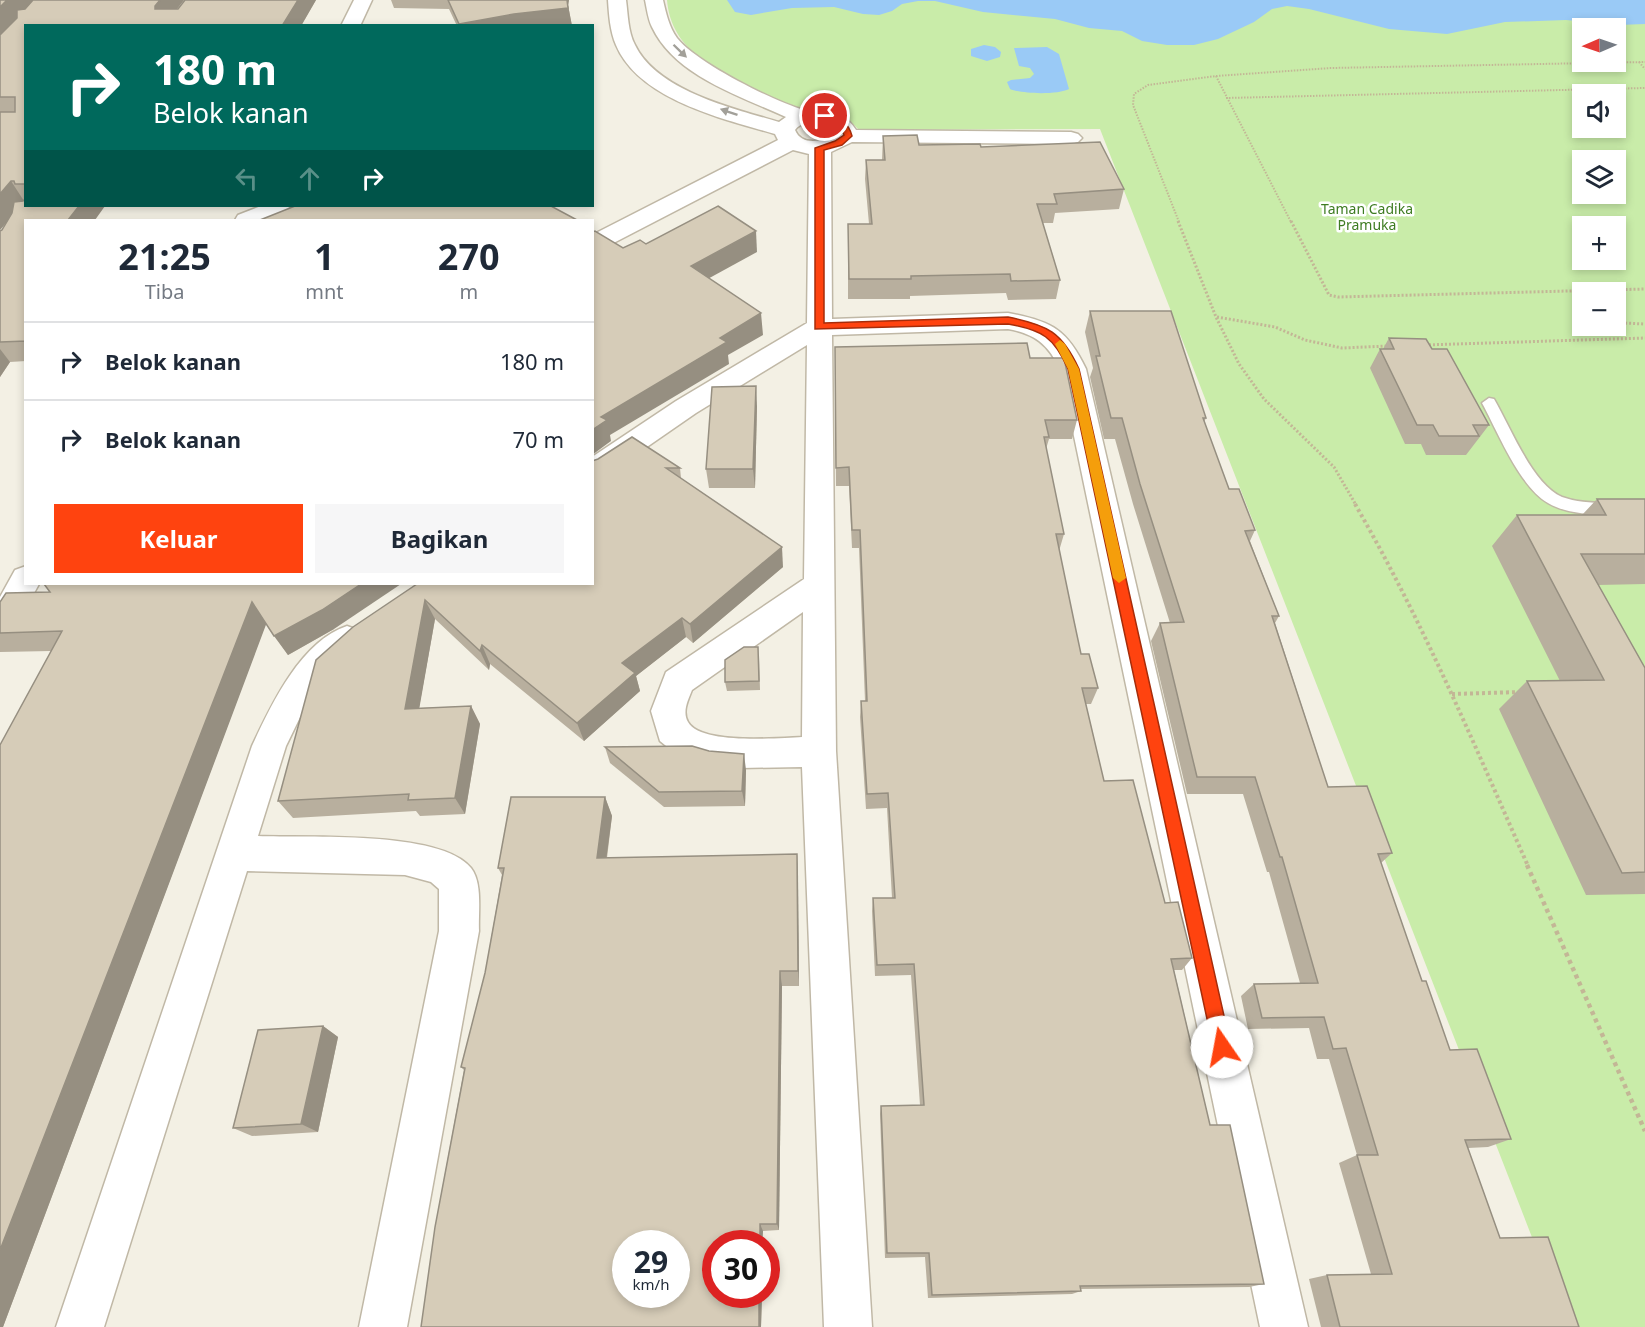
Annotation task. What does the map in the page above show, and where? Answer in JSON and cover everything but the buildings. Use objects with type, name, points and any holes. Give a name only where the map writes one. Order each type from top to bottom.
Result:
[{"type":"street","points":[[351,24],[363,0]]},
{"type":"street","points":[[617,0],[620,30],[627,48],[636,63],[654,77],[699,102],[811,139],[1071,138]]},
{"type":"street","points":[[654,0],[661,28],[675,47],[693,62],[737,86],[804,117]]},
{"type":"street","points":[[594,244],[811,139],[846,127],[834,118],[814,115],[790,122],[811,139],[818,327],[819,751],[848,1327]]},
{"type":"street","points":[[246,219],[276,207]]},
{"type":"street","points":[[594,470],[686,407],[818,327],[1008,321],[1033,325],[1054,337],[1064,349],[1073,369],[1284,1327]]},
{"type":"street","points":[[0,567],[24,566]]},
{"type":"street","points":[[0,626],[24,582]]},
{"type":"street","points":[[819,751],[714,753],[694,747],[676,736],[667,719],[669,699],[678,682],[820,583]]},
{"type":"street","points":[[80,1327],[269,746],[292,698],[316,666],[352,634],[371,622]]},
{"type":"street","points":[[235,853],[405,858],[441,867],[458,881],[459,931],[383,1327]]},
{"type":"lane","points":[[1489,403],[1533,480],[1554,500],[1583,506],[1645,508]]},
{"type":"path","points":[[1639,62],[1645,69]]},
{"type":"path","points":[[1645,62],[1331,68],[1216,76],[1148,85],[1134,94],[1133,105],[1216,317],[1239,364],[1264,399],[1334,467],[1383,552],[1452,694],[1645,1131]]},
{"type":"path","points":[[1216,76],[1329,295],[1338,297],[1572,292]]},
{"type":"path","points":[[1226,98],[1645,88]]},
{"type":"path","points":[[1626,290],[1645,289]]},
{"type":"path","points":[[1216,317],[1275,327],[1305,340],[1342,348],[1389,346]]},
{"type":"path","points":[[1626,323],[1645,324]]},
{"type":"path","points":[[1424,345],[1645,338]]},
{"type":"path","points":[[1452,694],[1522,692]]},
{"type":"green space","name":"Taman Cadika Pramuka","points":[[667,0],[1645,0],[1645,1327],[1567,1327],[1100,129],[859,130],[837,113],[826,110],[806,110],[790,105],[725,74],[697,56],[677,32],[670,17]]},
{"type":"water","points":[[727,0],[1645,0],[1645,24],[1626,25],[1626,18],[1572,18],[1572,21],[1505,22],[1447,34],[1389,29],[1309,9],[1287,6],[1272,9],[1254,22],[1218,39],[1194,45],[1167,45],[1142,41],[1122,31],[1089,28],[1055,19],[983,12],[935,1],[902,4],[892,11],[879,15],[863,14],[834,7],[792,8],[751,15],[735,12]]},
{"type":"water","points":[[984,45],[995,47],[1001,52],[1000,57],[987,61],[971,56],[971,49]]},
{"type":"water","points":[[1047,47],[1059,54],[1069,89],[1039,93],[1010,89],[1007,82],[1030,78],[1034,74],[1030,68],[1019,66],[1014,48]]},
{"type":"slow traffic","points":[[1060,344],[1073,369],[1119,578]]},
{"type":"route","points":[[825,116],[841,122],[846,127],[848,136],[838,143],[820,148],[818,327],[1008,321],[1033,325],[1054,337],[1064,349],[1073,369],[1222,1047]]}]
